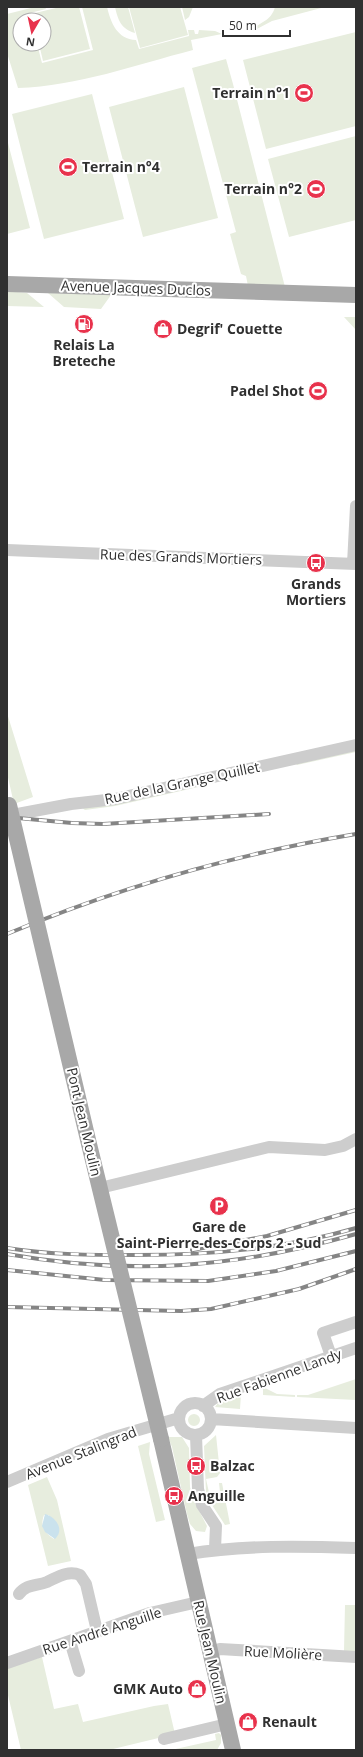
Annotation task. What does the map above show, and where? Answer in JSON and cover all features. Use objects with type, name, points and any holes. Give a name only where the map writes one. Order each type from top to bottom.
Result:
[{"type":"main road","name":"Avenue Jacques Duclos","points":[[7,284],[356,295]]},
{"type":"main road","name":"Avenue Jacques Duclos","points":[[264,292],[327,300],[356,306]]},
{"type":"main road","name":"Pont Jean Moulin","points":[[8,806],[188,1554]]},
{"type":"main road","name":"Rue Jean Moulin","points":[[188,1554],[233,1750]]},
{"type":"street","points":[[355,564],[356,506]]},
{"type":"street","name":"Rue des Grands Mortiers","points":[[7,550],[355,564]]},
{"type":"street","name":"Rue de la Grange Quillet","points":[[8,806],[71,804],[115,799],[356,745]]},
{"type":"street","points":[[100,1188],[123,1181],[269,1147],[325,1150],[342,1146],[355,1140]]},
{"type":"street","points":[[331,1356],[324,1333],[356,1322]]},
{"type":"street","name":"Rue Fabienne Landy","points":[[203,1406],[220,1394],[356,1348]]},
{"type":"street","points":[[190,1404],[203,1406],[210,1414],[211,1419],[205,1432],[191,1435],[182,1429],[179,1418],[182,1410],[190,1404]]},
{"type":"street","name":"Avenue Stalingrad","points":[[7,1482],[108,1439],[179,1418]]},
{"type":"street","points":[[211,1419],[356,1428]]},
{"type":"street","points":[[196,1435],[198,1489],[202,1505],[216,1526],[215,1549]]},
{"type":"street","points":[[188,1554],[215,1549],[300,1546],[356,1548]]},
{"type":"street","points":[[19,1594],[26,1587],[45,1582],[57,1576],[72,1573],[80,1575],[86,1584],[97,1631]]},
{"type":"street","name":"Rue André Anguille","points":[[7,1663],[150,1613],[198,1602]]},
{"type":"street","points":[[70,1641],[79,1671]]},
{"type":"street","name":"Rue Molière","points":[[211,1652],[220,1649],[356,1657]]},
{"type":"street","points":[[164,1739],[227,1724]]},
{"type":"green space","points":[[35,7],[45,7],[46,9],[34,12],[15,12]]},
{"type":"green space","points":[[60,7],[79,7],[90,49],[43,61],[41,52],[52,52],[52,12],[39,12]]},
{"type":"green space","points":[[82,7],[107,7],[116,29],[124,37],[136,40],[139,49],[189,36],[188,30],[194,30],[195,34],[198,34],[199,30],[215,31],[222,34],[191,40],[193,50],[106,74],[62,83],[18,88],[7,53],[7,14],[12,13],[12,52],[39,52],[42,63],[93,50]]},
{"type":"green space","points":[[115,7],[128,7],[135,33],[123,26],[117,16]]},
{"type":"green space","points":[[129,7],[180,7],[188,35],[140,48]]},
{"type":"green space","points":[[182,7],[193,7],[189,17],[185,20]]},
{"type":"green space","points":[[275,7],[325,7],[272,21],[253,31],[254,28],[267,20]]},
{"type":"green space","name":"Terrain n°1","points":[[356,32],[356,126],[266,149],[243,60]]},
{"type":"green space","points":[[226,59],[285,287],[248,286],[246,276],[241,274],[230,234],[236,232],[192,68]]},
{"type":"green space","points":[[184,87],[218,218],[143,237],[109,107]]},
{"type":"green space","name":"Terrain n°4","points":[[92,94],[124,219],[44,239],[12,114]]},
{"type":"green space","name":"Terrain n°2","points":[[356,136],[356,220],[289,237],[268,159]]},
{"type":"green space","points":[[7,139],[30,228],[7,234]]},
{"type":"green space","points":[[7,291],[27,293],[44,307],[7,306]]},
{"type":"green space","points":[[48,293],[111,295],[101,309],[64,307]]},
{"type":"green space","points":[[344,317],[356,317],[356,330]]},
{"type":"green space","points":[[7,713],[33,797],[14,804],[7,773]]},
{"type":"green space","points":[[356,750],[356,752],[296,764]]},
{"type":"green space","points":[[206,783],[207,785],[115,806],[85,810],[82,808]]},
{"type":"green space","points":[[356,1379],[356,1400],[297,1397],[297,1395],[308,1395]]},
{"type":"green space","points":[[265,1388],[277,1394],[295,1395],[295,1397],[263,1395],[263,1389]]},
{"type":"green space","points":[[241,1394],[240,1409],[215,1407],[218,1403]]},
{"type":"green space","points":[[194,1414],[198,1416],[200,1420],[198,1424],[194,1426],[190,1424],[188,1420],[190,1416]]},
{"type":"green space","points":[[216,1435],[220,1473],[217,1477],[206,1479],[210,1497],[214,1497],[215,1502],[221,1501],[219,1483],[222,1483],[230,1524],[225,1525],[212,1505],[206,1492],[204,1446]]},
{"type":"green space","points":[[168,1437],[182,1437],[189,1448],[190,1487],[194,1501],[207,1526],[205,1532],[196,1531],[190,1524],[172,1447]]},
{"type":"green space","points":[[150,1442],[149,1454],[165,1520],[156,1522],[138,1446]]},
{"type":"green space","points":[[47,1477],[57,1500],[71,1561],[48,1566],[28,1485]],"holes":[[[44,1515],[49,1515],[54,1539],[45,1531],[42,1522]]]},
{"type":"green space","points":[[345,1605],[356,1605],[355,1652],[344,1651]]},
{"type":"green space","points":[[42,1657],[54,1709],[78,1704],[83,1722],[168,1704],[175,1734],[109,1750],[21,1750],[7,1691],[7,1668]]},
{"type":"green space","points":[[219,1733],[221,1735],[221,1743],[217,1750],[171,1750],[216,1740],[215,1734]]},
{"type":"water","points":[[45,1514],[53,1518],[58,1524],[59,1532],[55,1539],[45,1532],[42,1526]]},
{"type":"railway","points":[[7,817],[72,823],[103,824],[269,814]]},
{"type":"railway","points":[[7,934],[92,901],[179,874],[267,851],[356,834]]},
{"type":"railway","points":[[192,1250],[267,1236],[356,1210]]},
{"type":"railway","points":[[7,1248],[39,1252],[88,1255],[193,1254],[275,1246],[356,1228]]},
{"type":"railway","points":[[7,1254],[52,1261],[97,1265],[183,1265],[268,1255],[312,1246],[356,1234]]},
{"type":"railway","points":[[7,1270],[105,1280],[208,1281],[276,1271],[356,1251]]},
{"type":"railway","points":[[7,1307],[181,1311],[211,1309],[299,1289],[356,1269]]},
{"type":"place","name":"Terrain n°1","points":[[304,93]]},
{"type":"place","name":"Terrain n°4","points":[[68,167]]},
{"type":"place","name":"Terrain n°2","points":[[316,189]]},
{"type":"place","name":"Relais La Breteche","points":[[84,324]]},
{"type":"place","name":"Degrif' Couette","points":[[163,329]]},
{"type":"place","name":"Padel Shot","points":[[318,391]]},
{"type":"place","name":"Grands Mortiers","points":[[316,563]]},
{"type":"place","name":"Gare de Saint-Pierre-des-Corps 2 - Sud","points":[[219,1206]]},
{"type":"place","name":"Balzac","points":[[196,1466]]},
{"type":"place","name":"Anguille","points":[[174,1496]]},
{"type":"place","name":"GMK Auto","points":[[197,1689]]},
{"type":"place","name":"Renault","points":[[248,1722]]}]
